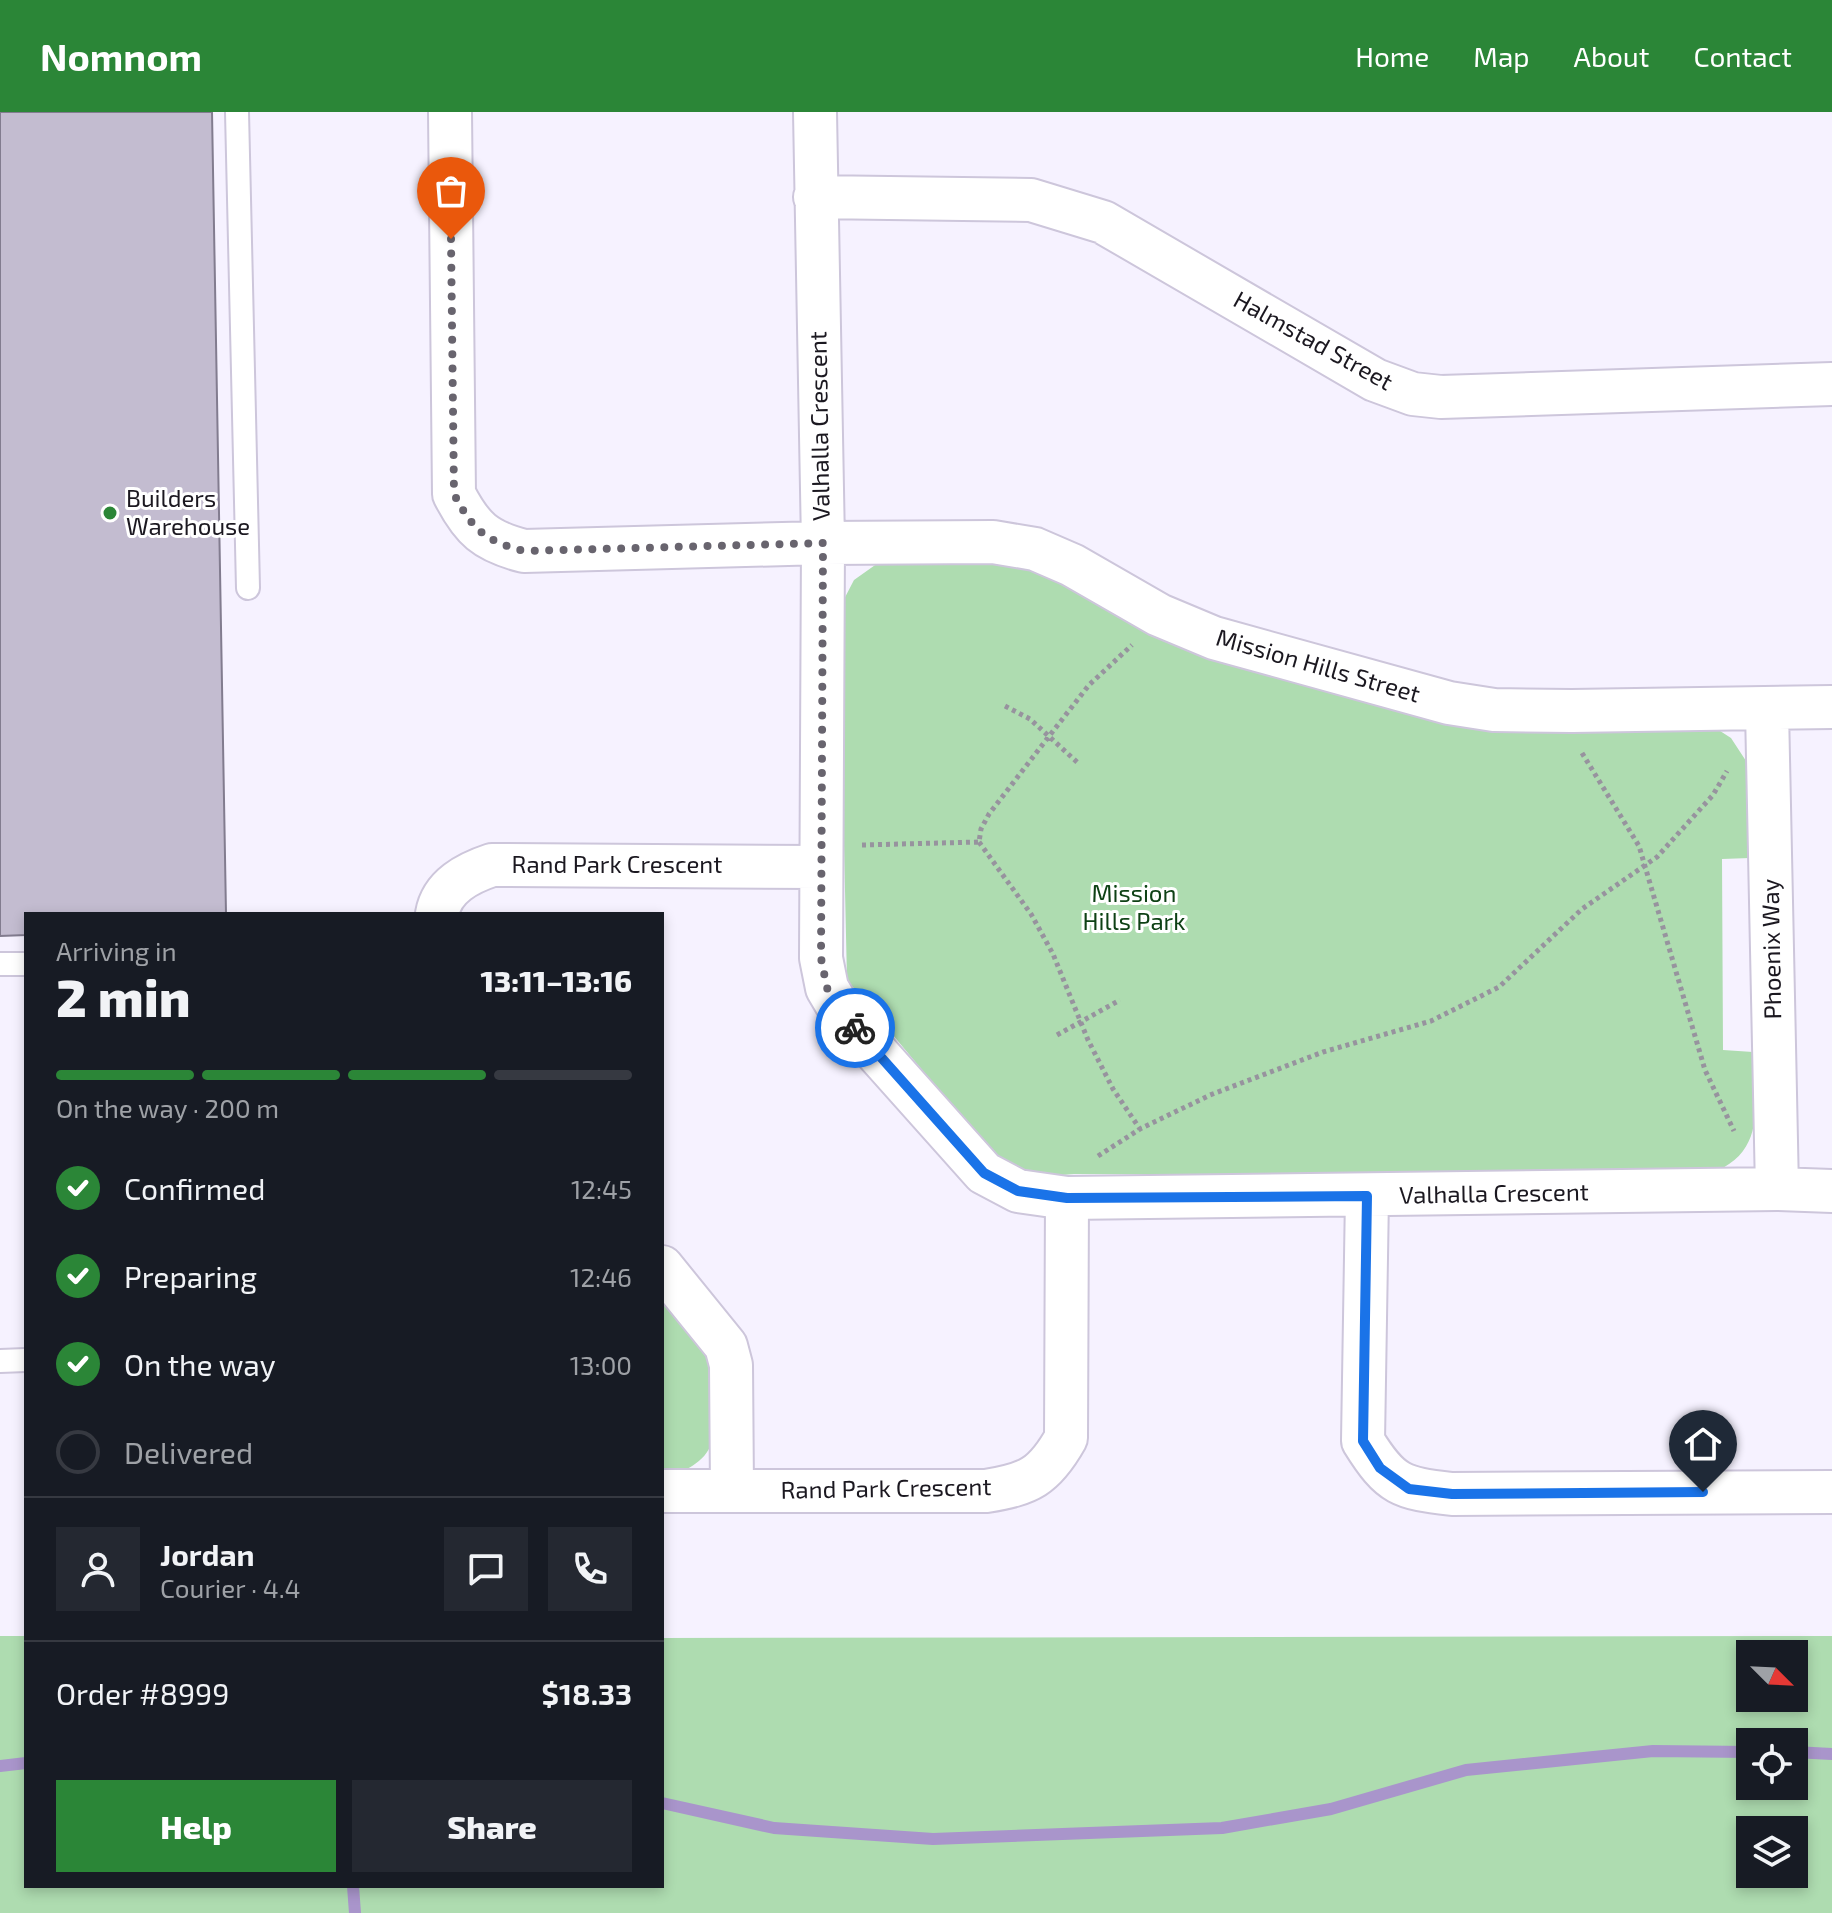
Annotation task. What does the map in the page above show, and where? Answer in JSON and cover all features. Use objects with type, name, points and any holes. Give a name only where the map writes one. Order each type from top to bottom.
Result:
[{"type":"street","name":"Mission Hills Street","points":[[450,112],[454,494],[468,520],[500,545],[524,551],[993,542],[1035,549],[1072,565],[1159,615],[1214,638],[1449,703],[1494,710],[1550,711],[1832,707]]},
{"type":"street","name":"Valhalla Crescent","points":[[815,112],[823,543],[821,958],[827,988],[843,1015],[984,1173],[1018,1191],[1067,1198],[1777,1189],[1832,1191]]},
{"type":"street","name":"Halmstad Street","points":[[815,197],[1031,200],[1103,222],[1375,380],[1413,394],[1441,397],[1832,384]]},
{"type":"street","name":"Phoenix Way","points":[[1767,710],[1777,1189]]},
{"type":"street","name":"Rand Park Crescent","points":[[437,912],[439,903],[466,874],[492,865],[821,857]]},
{"type":"street","points":[[1367,1196],[1363,1441],[1380,1468],[1409,1489],[1452,1494],[1832,1492]]},
{"type":"street","name":"Rand Park Crescent","points":[[664,1491],[986,1491],[1020,1485],[1039,1473],[1054,1460],[1066,1438],[1067,1198]]},
{"type":"street","points":[[664,1269],[726,1346],[731,1365],[732,1490]]},
{"type":"lane","points":[[237,112],[248,588]]},
{"type":"lane","points":[[0,964],[24,964]]},
{"type":"lane","points":[[0,1361],[24,1360]]},
{"type":"path","points":[[1140,1129],[1113,1089],[1081,1024],[1053,954],[1031,914],[979,842],[981,829],[989,814],[1089,685],[1159,615]]},
{"type":"path","points":[[1005,706],[1030,719],[1078,763]]},
{"type":"path","points":[[1550,711],[1565,726],[1639,846],[1705,1070],[1737,1138]]},
{"type":"path","points":[[1067,1198],[1074,1174],[1140,1129],[1210,1095],[1294,1063],[1431,1021],[1499,987],[1582,909],[1620,880],[1645,866],[1713,795],[1733,760]]},
{"type":"path","points":[[821,857],[979,842]]},
{"type":"path","points":[[1057,1035],[1120,1000]]},
{"type":"green space","name":"Mission Hills Park","points":[[1016,558],[1179,643],[1717,729],[1731,738],[1748,764],[1750,858],[1722,859],[1723,1050],[1753,1052],[1756,1092],[1753,1128],[1748,1143],[1738,1157],[1723,1168],[1702,1176],[1074,1174],[1037,1177],[1003,1167],[847,980],[839,621],[841,605],[854,580],[878,563]]},
{"type":"green space","points":[[664,1298],[713,1356],[714,1403],[710,1447],[702,1459],[676,1473],[664,1475]]},
{"type":"green space","points":[[0,1636],[24,1636],[24,1888],[664,1888],[664,1638],[1832,1636],[1832,1913],[0,1913]]},
{"type":"building","name":"Builders Warehouse","points":[[0,112],[212,112],[226,912],[24,912],[24,935],[0,936]]},
{"type":"waterway","points":[[664,1803],[774,1828],[933,1839],[1222,1828],[1331,1809],[1466,1770],[1653,1751],[1736,1752]]},
{"type":"waterway","points":[[1808,1753],[1832,1754]]},
{"type":"waterway","points":[[0,1766],[24,1763]]},
{"type":"waterway","points":[[353,1888],[355,1913]]},
{"type":"way so far","points":[[451,239],[454,494],[468,520],[485,536],[500,545],[524,551],[823,543],[821,958],[827,988],[855,1028]]},
{"type":"place","name":"Builders Warehouse","points":[[110,513]]},
{"type":"route","points":[[855,1028],[984,1173],[1018,1191],[1067,1198],[1367,1196],[1363,1441],[1380,1468],[1409,1489],[1452,1494],[1703,1492]]}]
